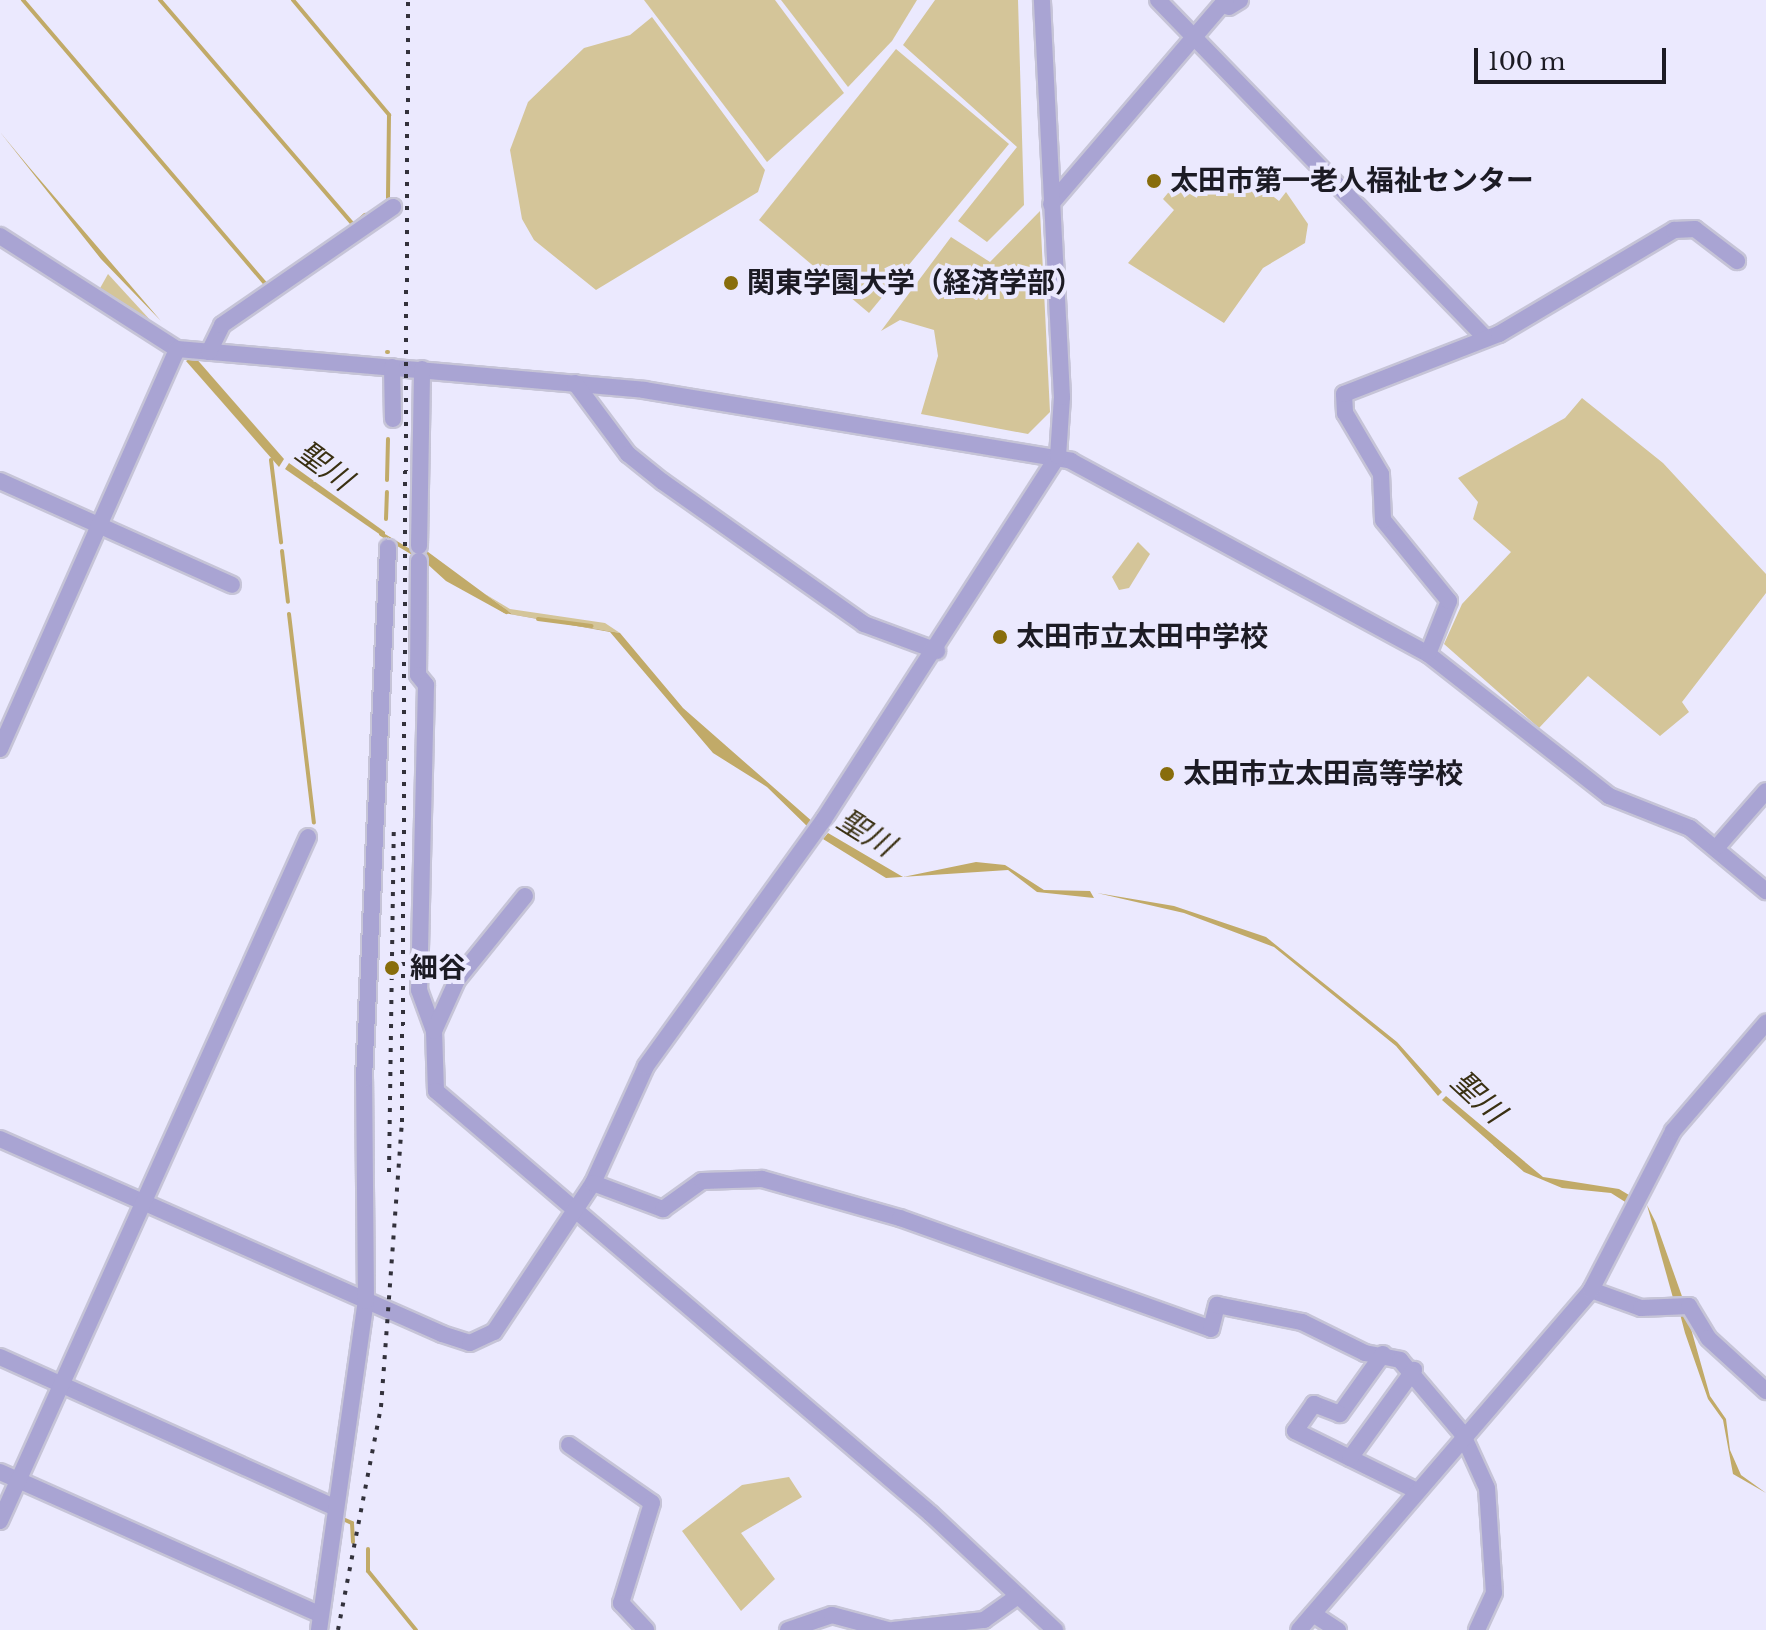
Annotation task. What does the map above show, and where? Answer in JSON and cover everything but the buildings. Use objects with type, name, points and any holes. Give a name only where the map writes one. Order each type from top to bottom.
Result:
[{"type":"street","points":[[0,1139],[442,1334],[470,1343],[494,1332],[593,1183],[646,1066],[820,826],[937,651],[1058,456],[1062,397],[1042,0]]},
{"type":"street","points":[[1158,0],[1198,36],[1316,157],[1366,222],[1486,338]]},
{"type":"street","points":[[1051,204],[1198,36],[1232,2]]},
{"type":"street","points":[[209,352],[222,325],[393,207]]},
{"type":"street","points":[[1428,654],[1449,601],[1383,520],[1381,474],[1341,402],[1352,386],[1486,338],[1674,230],[1695,229],[1737,261]]},
{"type":"street","points":[[0,236],[177,349],[575,383],[718,399],[1058,456],[1428,654],[1609,796],[1717,847],[1766,891]]},
{"type":"street","points":[[0,749],[177,349]]},
{"type":"street","points":[[392,367],[393,419]]},
{"type":"street","points":[[422,369],[418,675],[426,685],[419,990],[434,1031],[436,1091],[1055,1630]]},
{"type":"street","points":[[575,383],[628,454],[663,482],[864,624],[937,651]]},
{"type":"street","points":[[0,481],[232,585]]},
{"type":"street","points":[[0,1472],[320,1623],[366,1301],[364,1063],[388,548]]},
{"type":"street","points":[[1717,847],[1766,791]]},
{"type":"street","points":[[0,1521],[308,837]]},
{"type":"street","points":[[434,1031],[457,980],[525,896]]},
{"type":"street","points":[[1299,1630],[1462,1433],[1591,1290],[1673,1131],[1766,1023]]},
{"type":"street","points":[[593,1183],[663,1209],[702,1181],[762,1179],[900,1218],[1211,1329],[1217,1305],[1302,1322],[1383,1354],[1414,1370],[1462,1433],[1487,1488],[1494,1593],[1477,1630]]},
{"type":"street","points":[[1591,1290],[1641,1308],[1689,1306],[1708,1338],[1766,1391]]},
{"type":"street","points":[[1383,1354],[1340,1414],[1314,1404],[1295,1431],[1415,1490]]},
{"type":"street","points":[[0,1357],[336,1508]]},
{"type":"street","points":[[1350,1458],[1414,1370]]},
{"type":"street","points":[[569,1445],[652,1503],[621,1603],[646,1630]]},
{"type":"street","points":[[788,1630],[832,1615],[890,1630],[984,1620],[1018,1596]]},
{"type":"street","points":[[1313,1614],[1338,1630]]},
{"type":"shaded area","points":[[644,0],[775,0],[844,93],[767,162]]},
{"type":"shaded area","points":[[781,0],[917,0],[892,41],[848,87]]},
{"type":"shaded area","points":[[935,0],[1018,0],[1024,205],[987,242],[958,221],[1017,147],[903,45]]},
{"type":"shaded area","points":[[652,17],[765,170],[758,192],[596,290],[534,240],[522,219],[510,150],[528,102],[584,48],[630,35]]},
{"type":"shaded area","points":[[896,49],[1009,144],[869,313],[759,220]]},
{"type":"shaded area","points":[[0,132],[29,167],[161,321],[101,259]]},
{"type":"shaded area","points":[[1206,173],[1226,185],[1256,183],[1279,201],[1286,192],[1308,224],[1305,243],[1263,268],[1224,323],[1128,263],[1174,210],[1163,199],[1181,177],[1193,187]]},
{"type":"shaded area","points":[[1040,211],[1050,412],[1028,434],[921,414],[938,356],[934,330],[900,320],[881,331],[951,237],[990,262]]},
{"type":"shaded area","points":[[108,274],[152,322],[99,290]]},
{"type":"shaded area","points":[[194,356],[284,459],[279,467],[186,361]]},
{"type":"shaded area","points":[[1582,398],[1663,463],[1766,574],[1766,593],[1682,702],[1689,712],[1660,736],[1588,676],[1539,728],[1444,644],[1462,604],[1511,552],[1473,519],[1478,502],[1458,478],[1565,418]]},
{"type":"shaded area","points":[[289,463],[385,532],[385,538],[285,469]]},
{"type":"shaded area","points":[[1138,542],[1150,554],[1129,588],[1119,590],[1112,577]]},
{"type":"shaded area","points":[[424,549],[512,614],[620,633],[683,708],[814,823],[810,829],[767,787],[713,753],[610,632],[504,613],[446,581],[424,561]]},
{"type":"shaded area","points":[[485,594],[510,609],[605,623],[620,633],[512,614]]},
{"type":"shaded area","points":[[828,833],[903,877],[886,878],[823,839]]},
{"type":"shaded area","points":[[976,862],[1005,865],[1044,890],[1090,891],[1094,898],[1037,892],[1008,870],[904,877]]},
{"type":"shaded area","points":[[1097,893],[1174,906],[1266,937],[1397,1042],[1442,1092],[1438,1096],[1396,1046],[1274,947],[1184,913]]},
{"type":"shaded area","points":[[1446,1096],[1543,1177],[1619,1189],[1634,1198],[1630,1205],[1611,1193],[1562,1188],[1524,1172],[1442,1100]]},
{"type":"shaded area","points":[[1647,1205],[1684,1302],[1675,1305]]},
{"type":"shaded area","points":[[1686,1311],[1710,1396],[1726,1419],[1730,1450],[1741,1475],[1766,1493],[1733,1474],[1723,1420],[1708,1399],[1685,1333],[1680,1314]]},
{"type":"shaded area","points":[[789,1477],[802,1497],[741,1533],[775,1579],[741,1611],[682,1531],[742,1485]]},
{"type":"waterway","points":[[23,0],[267,286]]},
{"type":"waterway","points":[[160,0],[353,224]]},
{"type":"waterway","points":[[293,0],[389,115],[388,198]]},
{"type":"waterway","points":[[350,228],[365,215]]},
{"type":"waterway","points":[[387,480],[388,439]]},
{"type":"waterway","points":[[271,460],[281,542]]},
{"type":"waterway","points":[[386,519],[387,492]]},
{"type":"waterway","name":"聖川","points":[[381,534],[418,556]]},
{"type":"waterway","points":[[282,551],[288,602]]},
{"type":"waterway","name":"聖川","points":[[484,597],[506,612]]},
{"type":"waterway","points":[[289,614],[314,823]]},
{"type":"waterway","name":"聖川","points":[[538,619],[592,626]]},
{"type":"waterway","name":"聖川","points":[[1495,1144],[1509,1156]]},
{"type":"waterway","points":[[248,1477],[330,1514]]},
{"type":"waterway","points":[[343,1519],[352,1523],[353,1542]]},
{"type":"waterway","points":[[368,1549],[368,1571],[416,1630]]},
{"type":"railway","points":[[338,1630],[381,1407],[402,1122],[408,0]]},
{"type":"railway","points":[[389,1172],[394,825]]},
{"type":"place","name":"太田市第一老人福祉センター","points":[[1154,181]]},
{"type":"place","name":"関東学園大学（経済学部）","points":[[731,283]]},
{"type":"place","name":"太田市立太田中学校","points":[[1000,637]]},
{"type":"place","name":"太田市立太田高等学校","points":[[1167,774]]},
{"type":"place","name":"細谷","points":[[392,968]]}]
